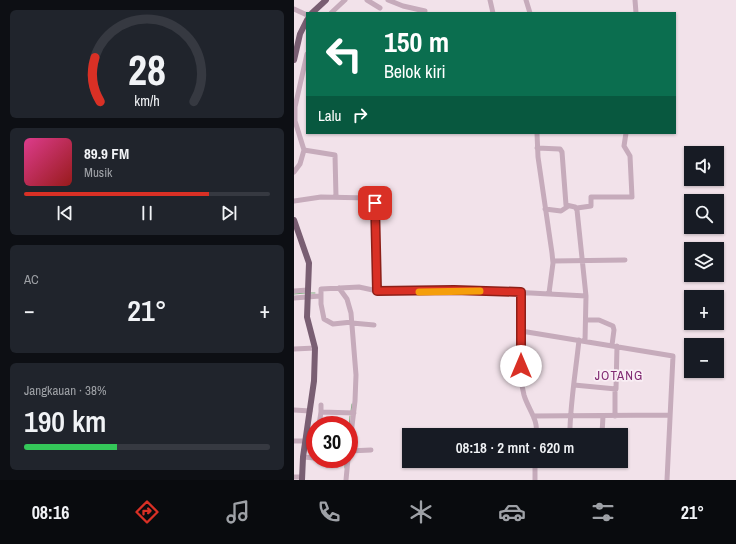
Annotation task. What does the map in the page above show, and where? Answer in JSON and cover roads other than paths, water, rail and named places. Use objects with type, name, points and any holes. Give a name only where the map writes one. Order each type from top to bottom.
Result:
[{"type":"main road","points":[[313,12],[323,1]]},
{"type":"main road","points":[[294,60],[300,34],[306,22]]},
{"type":"main road","points":[[294,220],[309,263],[307,316],[315,348],[314,381],[305,441],[305,457],[302,479]]},
{"type":"street","points":[[332,12],[345,0]]},
{"type":"street","points":[[367,0],[380,8]]},
{"type":"street","points":[[388,0],[403,6],[425,10]]},
{"type":"street","points":[[490,0],[493,12]]},
{"type":"street","points":[[526,0],[530,12]]},
{"type":"street","points":[[635,0],[636,12]]},
{"type":"street","points":[[294,9],[306,15]]},
{"type":"street","points":[[294,172],[300,164],[304,150],[297,127],[295,107],[304,77],[306,62]]},
{"type":"street","points":[[537,134],[537,148],[553,261],[549,293]]},
{"type":"street","points":[[567,206],[576,208],[591,206],[591,197],[632,197],[630,156],[624,145],[626,134]]},
{"type":"street","points":[[537,148],[562,150],[567,206]]},
{"type":"street","points":[[304,150],[335,155],[336,197]]},
{"type":"street","points":[[295,199],[321,196],[369,198],[375,200],[377,291]]},
{"type":"street","points":[[545,209],[562,211],[567,206]]},
{"type":"street","points":[[576,208],[584,261],[586,341]]},
{"type":"street","points":[[553,261],[625,260]]},
{"type":"street","points":[[374,325],[351,322],[332,324],[324,319],[320,296],[322,289],[359,287],[377,291],[454,290],[549,293],[586,296]]},
{"type":"street","points":[[339,288],[347,298],[351,322],[356,375],[352,416]]},
{"type":"street","points":[[294,291],[320,296]]},
{"type":"street","points":[[521,292],[521,382],[528,410],[533,416],[537,428]]},
{"type":"street","points":[[294,298],[309,293]]},
{"type":"street","points":[[586,320],[599,320],[613,326],[617,385],[615,389],[615,416]]},
{"type":"street","points":[[521,331],[614,345],[673,356],[667,480]]},
{"type":"street","points":[[570,428],[570,416],[579,340]]},
{"type":"street","points":[[294,349],[315,348]]},
{"type":"street","points":[[574,385],[615,389]]},
{"type":"street","points":[[320,416],[321,405]]},
{"type":"street","points":[[294,410],[310,411]]},
{"type":"street","points":[[321,412],[352,413]]},
{"type":"street","points":[[533,416],[670,415]]},
{"type":"street","points":[[602,416],[602,428]]},
{"type":"street","points":[[294,441],[305,441]]},
{"type":"street","points":[[358,451],[371,450]]},
{"type":"street","points":[[346,480],[347,468]]},
{"type":"street","points":[[535,468],[535,480]]},
{"type":"street","points":[[294,477],[302,479]]},
{"type":"waterway","points":[[294,294],[305,293]]},
{"type":"waterway","points":[[310,293],[315,293]]},
{"type":"waterway","points":[[351,411],[352,404]]},
{"type":"district","name":"JOTANG","points":[[619,375]]}]
